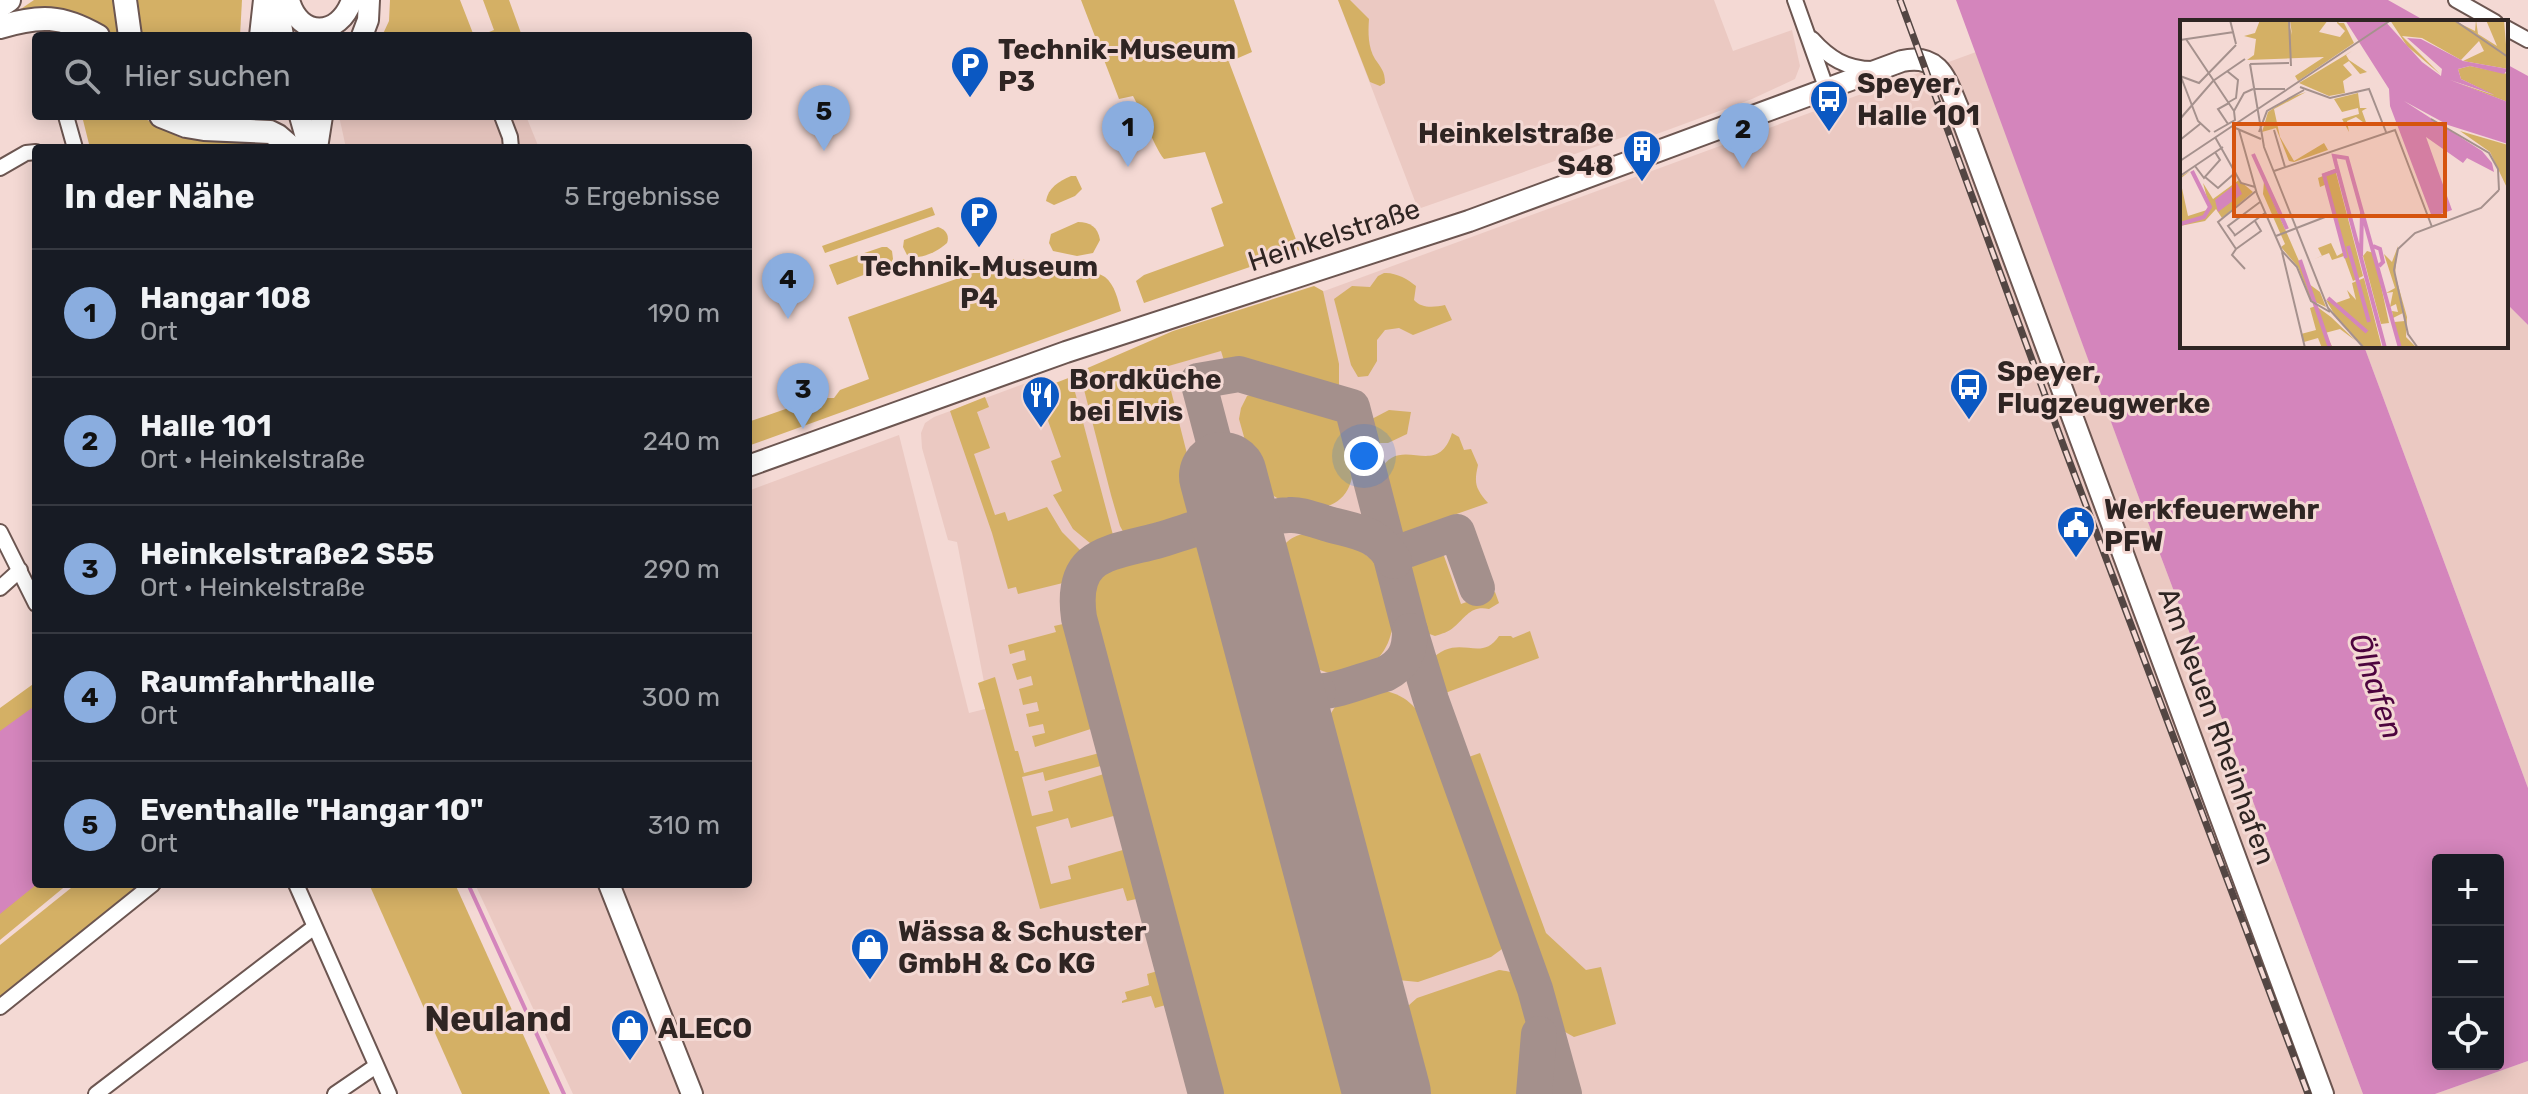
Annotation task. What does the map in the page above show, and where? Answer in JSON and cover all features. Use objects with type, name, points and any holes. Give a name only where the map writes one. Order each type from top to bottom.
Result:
[{"type":"main road","points":[[0,6],[9,0]]},
{"type":"main road","points":[[125,0],[129,32]]},
{"type":"main road","points":[[261,32],[265,0]]},
{"type":"main road","points":[[0,27],[42,18],[61,19],[91,32]]},
{"type":"main road","points":[[171,120],[204,129],[270,132],[287,144]]},
{"type":"main road","points":[[225,129],[244,120]]},
{"type":"street","points":[[277,0],[282,32]]},
{"type":"street","points":[[289,0],[299,20],[309,26],[326,28],[334,26],[363,3]]},
{"type":"street","points":[[1795,0],[1827,90]]},
{"type":"street","points":[[2456,0],[2491,20]]},
{"type":"street","points":[[350,32],[359,24],[363,3]]},
{"type":"street","points":[[363,3],[364,32]]},
{"type":"street","points":[[2508,29],[2528,40]]},
{"type":"street","points":[[1807,33],[1836,61],[1850,67],[1880,69]]},
{"type":"street","name":"Heinkelstraße","points":[[752,465],[1066,352],[1469,221],[1880,69],[1911,59],[1922,59],[1936,66]]},
{"type":"street","name":"Am Neuen Rheinhafen","points":[[1936,66],[1945,77],[1963,123],[2323,1094]]},
{"type":"street","points":[[67,120],[74,144]]},
{"type":"street","points":[[301,120],[308,144]]},
{"type":"street","points":[[318,144],[321,120]]},
{"type":"street","points":[[504,120],[511,144]]},
{"type":"street","points":[[0,168],[32,152]]},
{"type":"street","points":[[0,532],[32,596]]},
{"type":"street","points":[[0,588],[20,570]]},
{"type":"street","points":[[0,1007],[148,888]]},
{"type":"street","points":[[298,888],[389,1094]]},
{"type":"street","points":[[611,888],[692,1094]]},
{"type":"street","points":[[99,1093],[313,928]]},
{"type":"street","points":[[335,1094],[376,1066]]},
{"type":"shaded area","points":[[34,0],[118,0],[122,32],[90,32],[12,15]]},
{"type":"shaded area","points":[[134,0],[242,0],[240,32],[138,32]]},
{"type":"shaded area","points":[[390,0],[460,0],[472,32],[384,32],[389,21]]},
{"type":"shaded area","points":[[483,0],[509,0],[521,32],[489,32],[494,30]]},
{"type":"shaded area","points":[[1081,0],[1234,0],[1252,52],[1229,62],[1300,250],[1144,303],[1136,281],[1144,275],[1224,246],[1211,208],[1223,203],[1205,152],[1164,159],[1133,96],[1119,99]]},
{"type":"shaded area","points":[[1338,0],[1714,0],[1733,51],[1792,30],[1800,66],[1795,79],[1752,99],[1635,142],[1632,134],[1418,209]]},
{"type":"shaded area","points":[[1338,0],[1350,0],[1369,19],[1371,50],[1384,75],[1385,83],[1380,86],[1370,82]]},
{"type":"shaded area","points":[[1976,52],[2146,517],[2363,1094],[573,1094],[477,888],[752,888],[752,490],[899,435],[969,713],[989,708],[957,542],[948,540],[922,448],[921,433],[925,423],[1029,382],[1033,392],[1228,319],[1327,290]]},
{"type":"shaded area","points":[[83,120],[148,120],[181,138],[204,140],[249,134],[276,144],[89,144]]},
{"type":"shaded area","points":[[340,120],[528,120],[537,144],[345,144]]},
{"type":"shaded area","points":[[1076,176],[1082,189],[1075,196],[1054,205],[1046,201],[1055,186]]},
{"type":"shaded area","points":[[932,207],[935,215],[825,253],[822,246]]},
{"type":"shaded area","points":[[1078,222],[1090,224],[1097,232],[1100,240],[1093,253],[1077,256],[1053,251],[1049,243],[1051,234]]},
{"type":"shaded area","points":[[938,227],[946,233],[947,243],[928,255],[907,255],[904,240]]},
{"type":"shaded area","points":[[882,247],[892,251],[890,265],[837,285],[829,265]]},
{"type":"shaded area","points":[[1013,259],[1061,264],[1105,277],[1116,293],[1121,311],[752,445],[752,421],[817,398],[834,398],[840,390],[869,379],[848,317]]},
{"type":"shaded area","points":[[1384,273],[1401,276],[1416,286],[1414,300],[1421,305],[1445,305],[1452,320],[1413,335],[1399,328],[1385,330],[1377,340],[1377,361],[1368,376],[1358,377],[1351,365],[1334,299],[1352,286],[1370,287]]},
{"type":"shaded area","points":[[1314,286],[1323,291],[1339,364],[1339,385],[1320,388],[1225,364],[1221,351],[1165,367],[1201,509],[1193,521],[1180,527],[1150,535],[1126,537],[1111,495],[1080,374],[1173,331]]},
{"type":"shaded area","points":[[2508,305],[2528,325],[2528,788],[2365,348],[2508,348]]},
{"type":"shaded area","points":[[1071,377],[1113,535],[1102,548],[1096,548],[1073,529],[1053,495],[1062,491],[1051,461],[1061,457],[1037,390]]},
{"type":"shaded area","points":[[1260,391],[1313,404],[1341,423],[1351,448],[1353,474],[1350,486],[1336,502],[1314,508],[1299,506],[1274,496],[1259,482],[1239,419],[1247,396]]},
{"type":"shaded area","points":[[985,397],[989,407],[977,412],[990,448],[974,454],[995,515],[1005,512],[1008,521],[1047,507],[1062,532],[1082,552],[1083,559],[1071,581],[1018,594],[1016,587],[1008,589],[950,411]]},
{"type":"shaded area","points":[[1389,410],[1411,412],[1407,434],[1388,443],[1375,443],[1370,438],[1368,421]]},
{"type":"shaded area","points":[[1452,433],[1459,437],[1464,450],[1471,449],[1478,465],[1477,485],[1488,503],[1445,518],[1426,533],[1410,537],[1394,523],[1380,471],[1388,460],[1398,455],[1437,454],[1445,447]]},
{"type":"shaded area","points":[[1303,534],[1326,537],[1358,550],[1374,562],[1388,584],[1393,619],[1390,636],[1384,651],[1373,663],[1358,671],[1339,674],[1323,671],[1309,663],[1301,653],[1278,566],[1284,545]]},
{"type":"shaded area","points":[[1195,540],[1205,541],[1213,550],[1356,1094],[1214,1094],[1085,607],[1087,584],[1098,570],[1139,553]]},
{"type":"shaded area","points":[[1431,554],[1444,556],[1461,604],[1495,592],[1499,603],[1489,609],[1473,610],[1442,634],[1435,636],[1421,631],[1409,572],[1417,560]]},
{"type":"shaded area","points":[[1072,622],[1100,726],[1035,747],[1032,736],[1045,733],[1043,724],[1029,727],[1026,714],[1039,711],[1037,702],[1023,705],[1019,689],[1033,685],[1031,676],[1017,680],[1012,664],[1026,660],[1024,650],[1010,654],[1008,645],[1056,632],[1054,626]]},
{"type":"shaded area","points":[[1530,631],[1539,658],[1440,695],[1429,662],[1440,653],[1459,647],[1484,648],[1499,636],[1513,638]]},
{"type":"shaded area","points":[[995,677],[1024,773],[1107,751],[1108,764],[1045,781],[1043,772],[1022,777],[1032,816],[1053,811],[1048,791],[1107,773],[1114,776],[1124,813],[1071,828],[1068,818],[1036,827],[1051,884],[1071,879],[1068,866],[1133,847],[1146,897],[1127,901],[1123,888],[1040,909],[978,683]]},
{"type":"shaded area","points":[[32,685],[32,888],[63,888],[0,940],[0,708]]},
{"type":"shaded area","points":[[1373,690],[1390,692],[1403,698],[1424,721],[1503,935],[1502,949],[1491,957],[1418,982],[1398,980],[1385,969],[1323,736],[1330,716],[1339,703]]},
{"type":"shaded area","points":[[1480,753],[1546,933],[1586,970],[1601,967],[1616,1024],[1574,1037],[1558,1028],[1463,759]]},
{"type":"shaded area","points":[[71,888],[135,888],[0,998],[0,945]]},
{"type":"shaded area","points":[[371,888],[457,888],[550,1094],[462,1094]]},
{"type":"shaded area","points":[[1165,969],[1173,1003],[1155,1008],[1151,996],[1122,1003],[1127,999],[1125,992],[1149,985],[1147,974]]},
{"type":"shaded area","points":[[1499,970],[1517,976],[1526,999],[1529,1033],[1526,1094],[1418,1094],[1399,1023],[1400,1013],[1417,998]]},
{"type":"shaded area","points":[[2528,1061],[2528,1094],[2435,1094],[2504,1070]]},
{"type":"water","name":"Ölhafen","points":[[1956,0],[2388,0],[2423,20],[2180,20],[2180,348],[2365,348],[2528,788],[2528,1061],[2504,1070],[2504,854],[2432,854],[2432,1070],[2503,1070],[2435,1094],[2363,1094]]},
{"type":"water","points":[[2508,65],[2528,76],[2528,325],[2508,305]]},
{"type":"water","points":[[32,708],[32,888],[0,914],[0,731]]},
{"type":"waterway","points":[[470,888],[564,1094]]},
{"type":"taxiway","points":[[1223,476],[1198,381],[1239,374],[1352,407],[1431,700],[1535,989],[1564,1094]]},
{"type":"taxiway","points":[[1247,566],[1249,547],[1256,530],[1269,519],[1289,515],[1303,516],[1364,534],[1380,544],[1394,561]]},
{"type":"taxiway","points":[[1206,1094],[1079,618],[1078,597],[1080,581],[1086,569],[1107,554],[1217,525],[1233,534],[1242,549]]},
{"type":"taxiway","points":[[1392,555],[1457,532],[1477,588]]},
{"type":"taxiway","points":[[1271,659],[1295,686],[1308,690],[1336,689],[1385,674],[1397,666],[1407,651],[1410,631]]},
{"type":"taxiway","points":[[1292,736],[1300,711],[1318,692]]},
{"type":"taxiway","points":[[1534,1094],[1539,1034]]},
{"type":"runway","points":[[1223,476],[1387,1094]]},
{"type":"railway","points":[[1900,0],[2064,447],[2308,1094]]},
{"type":"place","name":"Technik-Museum P3","points":[[970,99]]},
{"type":"place","name":"Speyer, Halle 101","points":[[1829,133]]},
{"type":"place","name":"Eventhalle \"Hangar 10\"","points":[[824,151]]},
{"type":"place","name":"Hangar 108","points":[[1128,167]]},
{"type":"place","name":"Halle 101","points":[[1743,169]]},
{"type":"place","name":"Heinkelstraße S48","points":[[1642,183]]},
{"type":"place","name":"Technik-Museum P4","points":[[979,249]]},
{"type":"place","name":"Raumfahrthalle","points":[[788,319]]},
{"type":"place","name":"Speyer, Flugzeugwerke","points":[[1969,421]]},
{"type":"place","name":"Heinkelstraße2 S55","points":[[803,429]]},
{"type":"place","name":"Bordküche bei Elvis","points":[[1041,429]]},
{"type":"place","name":"Werkfeuerwehr PFW","points":[[2076,559]]},
{"type":"place","name":"Wässa & Schuster GmbH & Co KG","points":[[870,981]]},
{"type":"place","name":"ALECO","points":[[630,1062]]},
{"type":"district","name":"Neuland","points":[[498,1018]]}]
